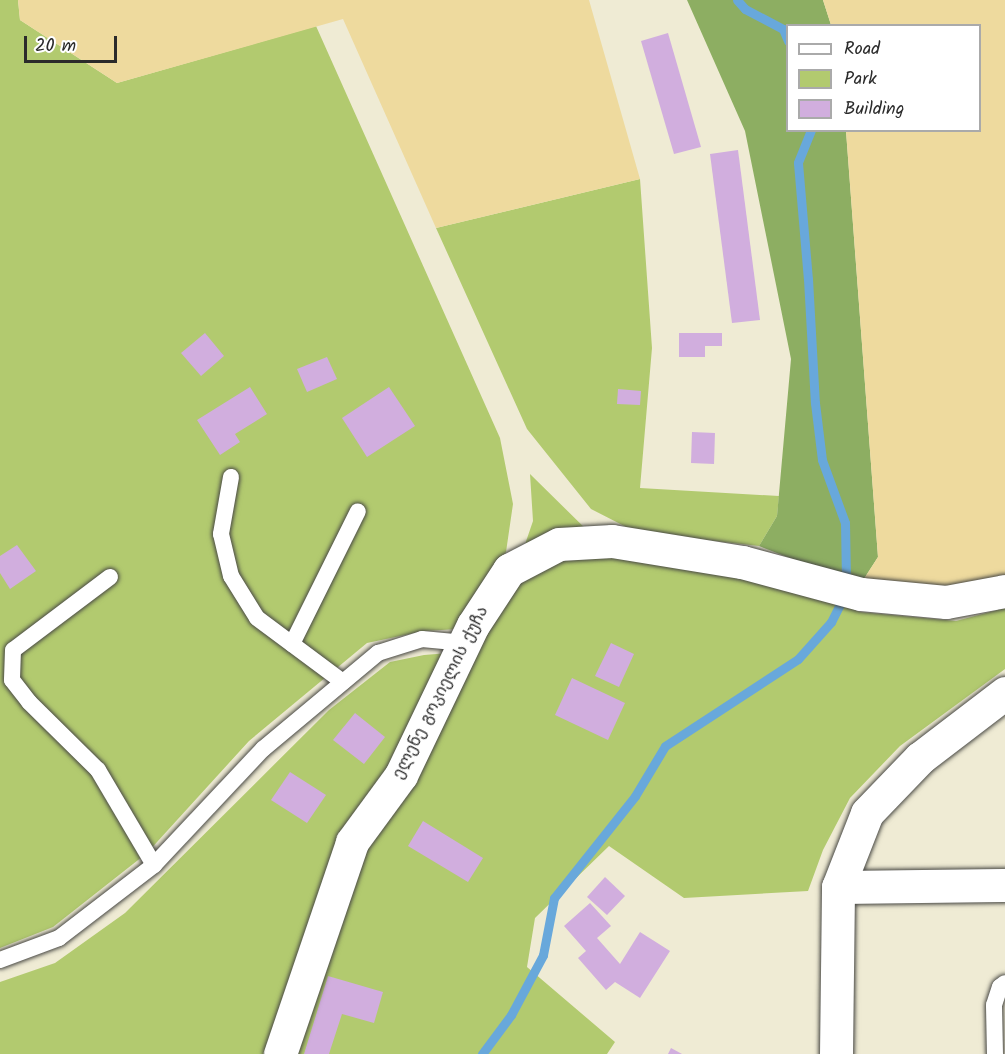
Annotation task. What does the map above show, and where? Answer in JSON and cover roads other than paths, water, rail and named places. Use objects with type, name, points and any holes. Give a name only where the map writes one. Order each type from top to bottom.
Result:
[{"type":"street","name":"ელენე გოკიელის ქუჩა","points":[[280,1054],[352,842],[401,775],[473,625],[510,570],[559,544],[612,541],[742,562],[861,594],[946,602],[1005,591]]},
{"type":"street","points":[[836,1054],[838,887],[867,813],[920,758],[1005,693]]},
{"type":"street","points":[[838,887],[1005,885]]},
{"type":"lane","points":[[231,477],[222,534],[231,576],[257,618],[343,682]]},
{"type":"lane","points":[[292,644],[358,511]]},
{"type":"lane","points":[[110,577],[13,650],[12,680],[28,702],[98,770],[154,866]]},
{"type":"lane","points":[[0,960],[59,938],[154,866],[263,749],[378,653],[422,639],[465,643]]},
{"type":"lane","points":[[995,1054],[994,1005],[1000,987],[1005,983]]},
{"type":"waterway","points":[[737,0],[745,9],[783,29],[786,36]]},
{"type":"waterway","points":[[810,132],[798,163],[815,403],[822,460],[845,523],[846,583]]},
{"type":"waterway","points":[[482,1054],[511,1015],[543,955],[554,898],[635,796],[665,746],[798,659],[831,622],[844,596]]}]
